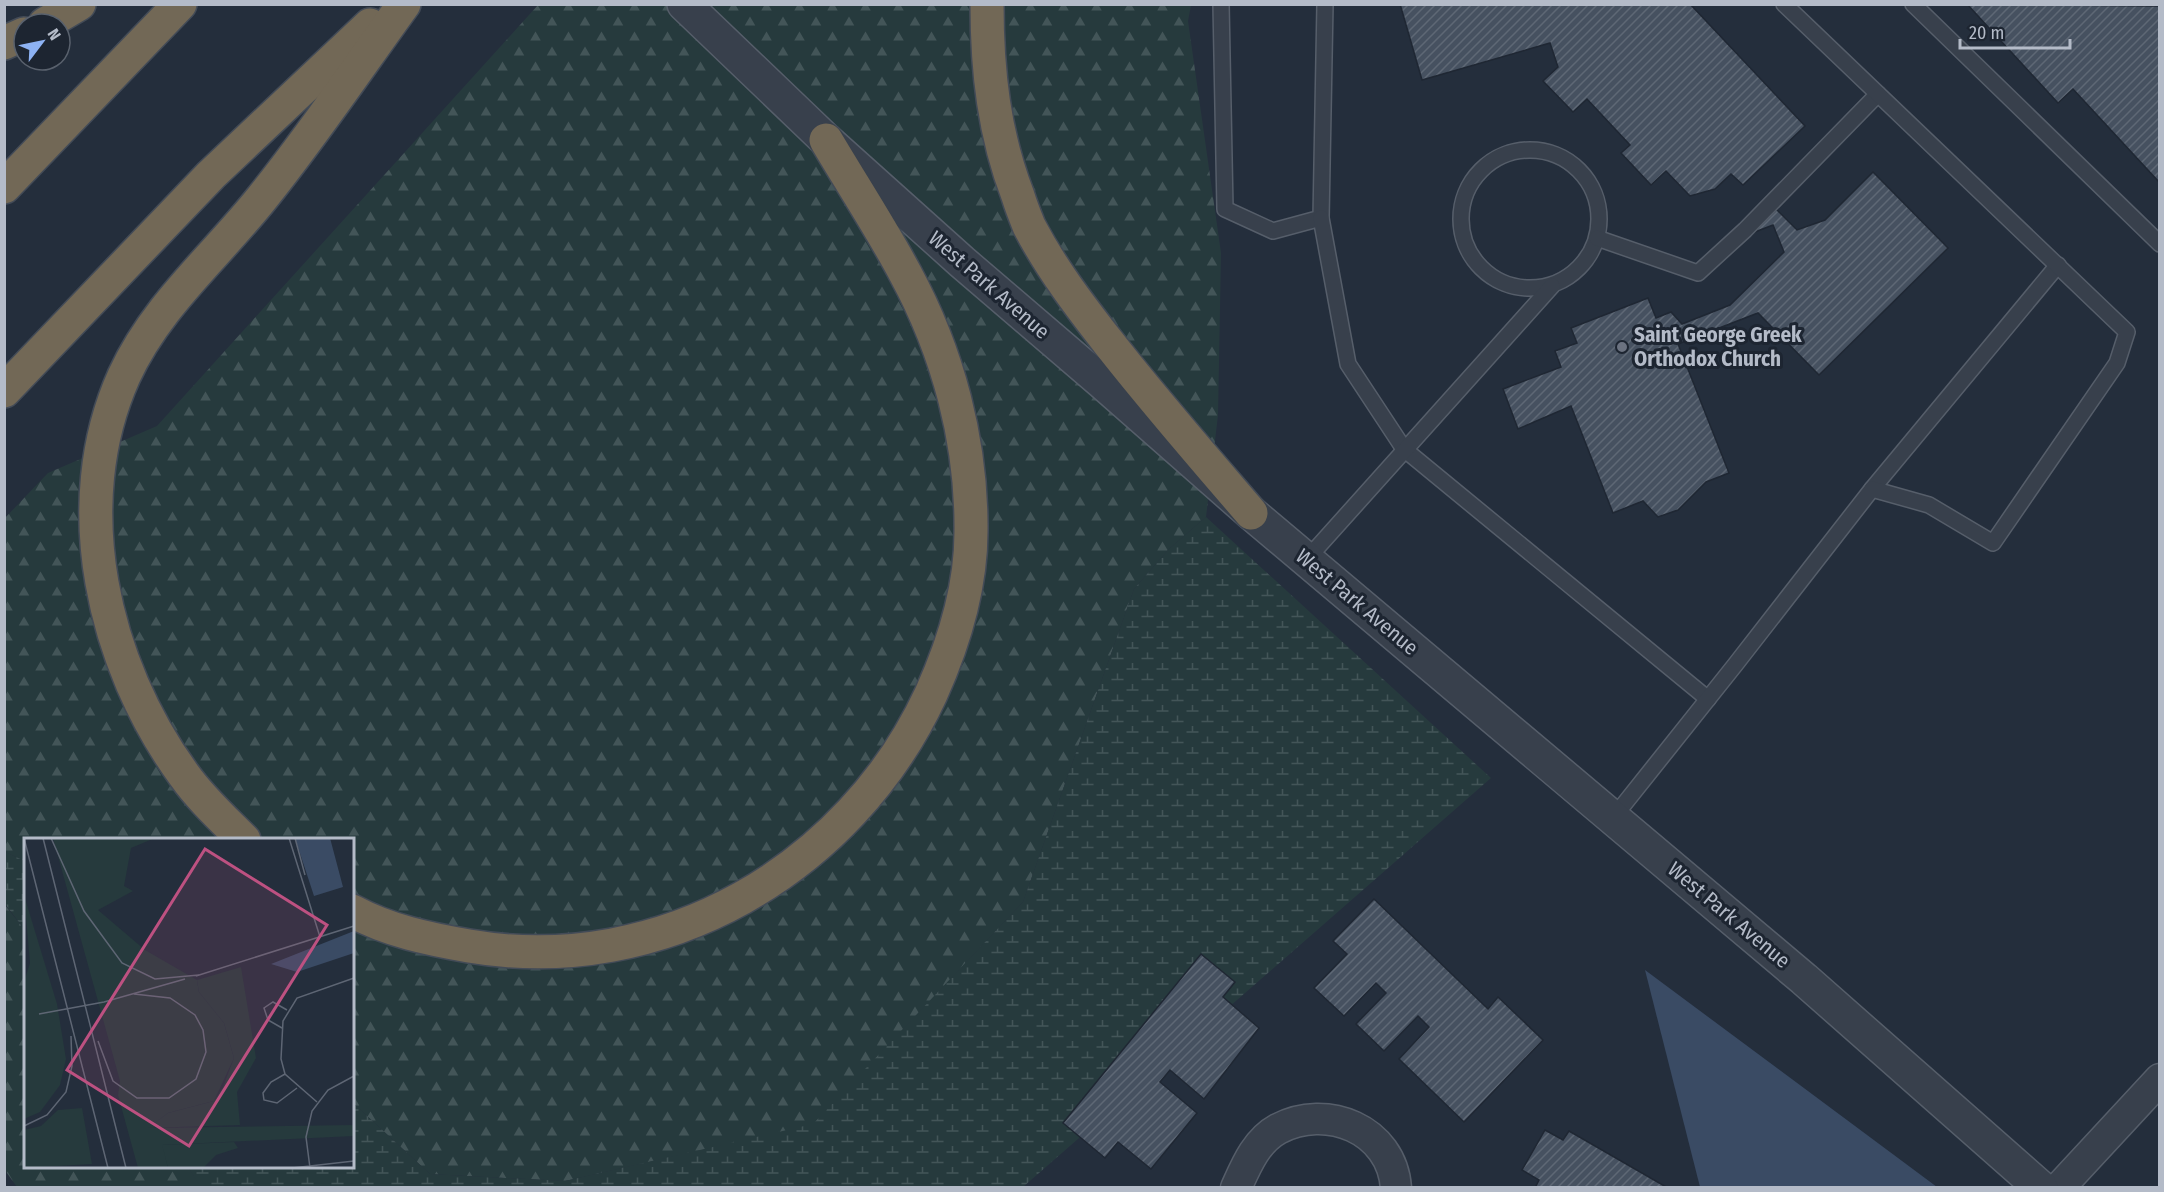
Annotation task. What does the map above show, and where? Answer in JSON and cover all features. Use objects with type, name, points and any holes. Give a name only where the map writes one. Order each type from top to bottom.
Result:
[{"type":"highway","points":[[65,12],[79,4]]},
{"type":"highway","points":[[4,187],[180,4]]},
{"type":"highway","points":[[4,391],[211,176],[392,4]]},
{"type":"highway","points":[[242,838],[208,804],[184,774],[146,715],[133,686],[109,620],[98,555],[97,496],[101,458],[111,413],[124,376],[142,342],[170,303],[261,198],[404,4]]},
{"type":"highway","points":[[987,4],[990,88],[1006,166],[1029,225],[1063,285],[1142,386],[1251,513]]},
{"type":"highway","points":[[354,912],[396,930],[428,939],[499,951],[571,951],[643,939],[680,927],[739,902],[806,856],[828,837],[877,785],[916,726],[946,661],[964,598],[971,534],[970,481],[958,414],[942,355],[927,319],[905,273],[826,140]]},
{"type":"street","name":"West Park Avenue","points":[[684,4],[826,140],[962,262],[1251,513],[1804,979],[2041,1188]]},
{"type":"street","points":[[2059,1188],[2160,1079]]},
{"type":"street","points":[[1236,1188],[1248,1160],[1259,1145],[1277,1129],[1305,1119],[1335,1119],[1352,1125],[1373,1138],[1386,1155],[1396,1188]]},
{"type":"lane","points":[[1221,4],[1225,209],[1273,231],[1321,218]]},
{"type":"lane","points":[[1325,4],[1321,218],[1348,364],[1404,449],[1708,699]]},
{"type":"lane","points":[[1784,4],[2127,332],[2117,363],[1993,543],[1929,505],[1872,489]]},
{"type":"lane","points":[[1913,4],[2160,244]]},
{"type":"lane","points":[[1597,238],[1698,273],[1745,230],[1878,94]]},
{"type":"lane","points":[[1307,559],[1552,286],[1572,275],[1588,259],[1597,238],[1600,215],[1595,192],[1582,173],[1564,158],[1543,150],[1520,150],[1498,157],[1479,171],[1467,190],[1461,212],[1462,235],[1471,256],[1486,274],[1506,285],[1529,289],[1552,286]]},
{"type":"lane","points":[[1613,818],[1872,489],[2058,265]]},
{"type":"green space","points":[[538,5],[1191,5],[1188,21],[1221,253],[1218,415],[1206,517],[1169,549],[1134,589],[1023,902],[813,1125],[565,1181],[430,1174],[354,1104],[354,838],[24,838],[24,861],[5,852],[4,519],[48,473],[157,426]]},
{"type":"green space","points":[[1206,517],[1491,778],[1023,1187],[201,1188],[189,1168],[354,1168],[354,1104],[430,1174],[565,1181],[813,1124],[1023,902],[1134,589],[1169,549]]},
{"type":"green space","points":[[5,852],[24,861],[24,929],[5,904]]},
{"type":"green space","points":[[4,904],[24,929],[24,1168],[189,1168],[201,1187],[17,1187],[4,1169]]},
{"type":"water","points":[[1645,970],[1937,1187],[1700,1187]]},
{"type":"building","points":[[1400,4],[1690,4],[1805,126],[1743,185],[1731,174],[1715,189],[1690,196],[1666,171],[1651,185],[1621,153],[1630,145],[1587,99],[1573,112],[1543,81],[1558,67],[1550,43],[1422,80]]},
{"type":"building","points":[[1967,4],[2160,6],[2160,183],[2073,89],[2058,103]]},
{"type":"building","name":"Saint George Greek Orthodox Church","points":[[1873,172],[1948,248],[1819,375],[1758,313],[1678,344],[1729,473],[1706,482],[1678,510],[1658,517],[1643,501],[1613,513],[1571,406],[1518,429],[1503,389],[1561,367],[1555,351],[1577,343],[1571,328],[1648,298],[1656,318],[1671,312],[1682,324],[1730,305],[1784,252],[1773,225],[1747,235],[1775,208],[1797,230],[1825,220]]},
{"type":"building","points":[[1374,899],[1488,1009],[1498,997],[1543,1040],[1464,1122],[1399,1059],[1429,1027],[1418,1016],[1384,1051],[1356,1024],[1386,993],[1376,983],[1344,1016],[1314,988],[1347,954],[1333,941]]},
{"type":"building","points":[[1201,954],[1235,982],[1223,997],[1259,1028],[1204,1099],[1170,1070],[1160,1082],[1197,1113],[1151,1169],[1118,1142],[1105,1158],[1063,1123]]},
{"type":"building","points":[[1545,1130],[1563,1140],[1569,1131],[1668,1188],[1535,1188],[1539,1180],[1522,1170]]},
{"type":"place","name":"Saint George Greek Orthodox Church","points":[[1622,347]]}]
